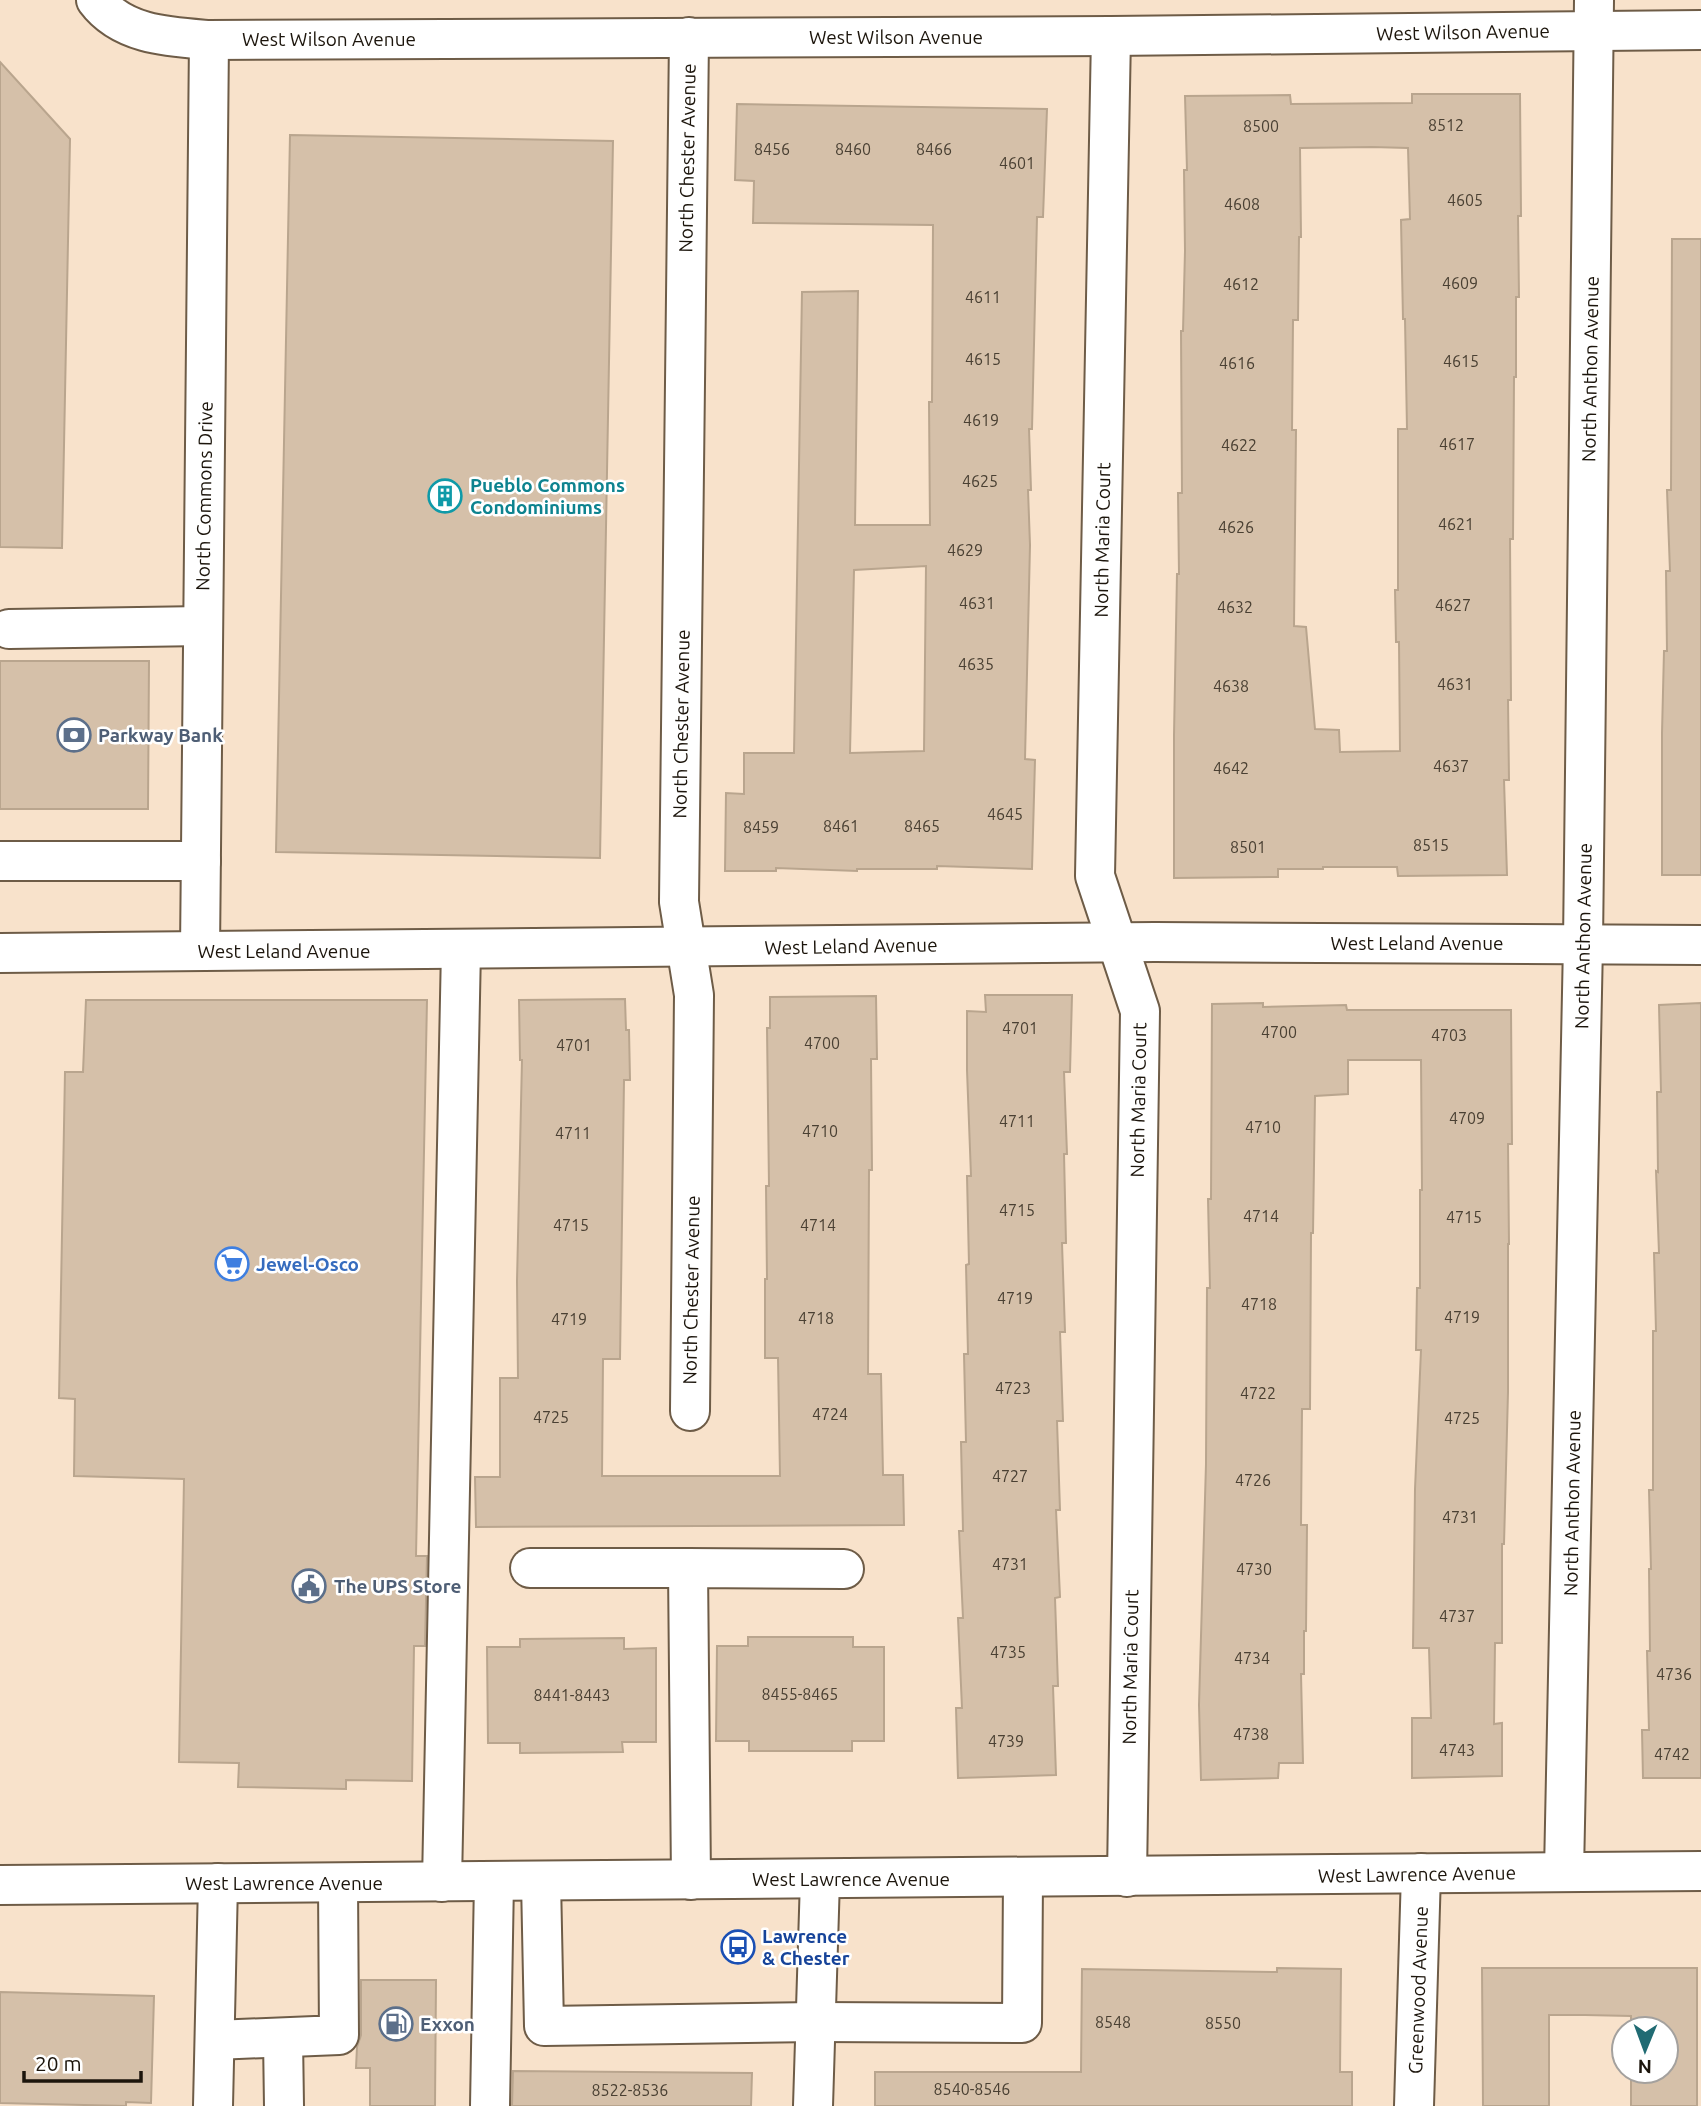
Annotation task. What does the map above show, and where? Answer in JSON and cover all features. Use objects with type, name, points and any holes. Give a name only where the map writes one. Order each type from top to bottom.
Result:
[{"type":"street","name":"West Wilson Avenue","points":[[98,3],[129,27],[169,37],[209,40],[1111,36],[1594,15],[1701,30]]},
{"type":"street","name":"North Anthon Avenue","points":[[1564,1872],[1583,944],[1594,15]]},
{"type":"street","name":"North Maria Court","points":[[1111,36],[1095,876],[1140,1011],[1127,1877]]},
{"type":"street","name":"North Chester Avenue","points":[[689,37],[679,902],[694,995],[690,1411]]},
{"type":"street","name":"North Commons Drive","points":[[200,951],[209,40]]},
{"type":"street","points":[[9,629],[203,626]]},
{"type":"street","points":[[0,861],[201,861]]},
{"type":"street","name":"West Leland Avenue","points":[[0,953],[1116,943],[1701,945]]},
{"type":"street","points":[[442,1882],[461,950]]},
{"type":"street","points":[[530,1568],[844,1569]]},
{"type":"street","points":[[688,1568],[691,1880]]},
{"type":"street","name":"West Lawrence Avenue","points":[[0,1885],[1701,1871]]},
{"type":"street","name":"Greenwood Avenue","points":[[1414,2106],[1421,1873]]},
{"type":"street","points":[[541,1881],[544,2026],[816,2022],[1022,2023],[1023,1878]]},
{"type":"street","points":[[813,2106],[820,1879]]},
{"type":"street","points":[[490,2106],[494,1881]]},
{"type":"street","points":[[213,2106],[218,1883]]},
{"type":"street","points":[[215,2040],[339,2035],[338,1883]]},
{"type":"street","points":[[283,2038],[284,2106]]},
{"type":"building","points":[[0,62],[70,139],[62,548],[0,547]]},
{"type":"building","points":[[1412,94],[1520,94],[1521,216],[1518,216],[1519,297],[1516,297],[1514,377],[1513,539],[1510,539],[1511,700],[1508,700],[1509,780],[1504,780],[1507,875],[1398,876],[1397,867],[1323,867],[1278,869],[1278,877],[1174,878],[1178,493],[1182,493],[1181,331],[1185,251],[1184,170],[1187,170],[1185,96],[1290,95],[1291,104],[1412,103]],"holes":[[[1300,148],[1408,148],[1410,219],[1401,220],[1407,429],[1398,429],[1398,590],[1395,590],[1396,642],[1399,642],[1400,751],[1340,752],[1339,730],[1315,729],[1306,627],[1294,626],[1296,430],[1292,430],[1293,320],[1298,320]]]},
{"type":"building","points":[[737,104],[1047,109],[1043,217],[1037,217],[1032,429],[1029,429],[1031,490],[1028,490],[1030,545],[1025,759],[1035,760],[1032,869],[937,866],[937,869],[857,871],[776,868],[776,871],[725,871],[726,793],[744,794],[744,753],[794,753],[802,292],[858,291],[855,525],[930,525],[929,402],[932,402],[933,225],[753,223],[754,181],[735,180]],"holes":[[[926,566],[924,751],[850,753],[854,570]]]},
{"type":"building","name":"Pueblo Commons Condominiums","points":[[290,135],[613,141],[600,858],[276,852]]},
{"type":"building","points":[[1672,239],[1701,239],[1701,875],[1662,875],[1666,571],[1670,571],[1667,490],[1671,490]]},
{"type":"building","name":"Parkway Bank","points":[[0,661],[149,661],[148,809],[0,809]]},
{"type":"building","points":[[985,995],[1072,995],[1070,1072],[1064,1072],[1067,1154],[1064,1154],[1066,1243],[1062,1243],[1065,1332],[1060,1332],[1063,1421],[1057,1421],[1060,1510],[1056,1510],[1060,1597],[1055,1598],[1058,1686],[1053,1686],[1056,1775],[958,1778],[956,1708],[962,1708],[958,1618],[963,1618],[959,1531],[963,1531],[961,1442],[966,1442],[964,1354],[968,1354],[967,1176],[971,1176],[967,1011],[986,1012]]},
{"type":"building","points":[[876,996],[877,1059],[871,1059],[868,1374],[881,1374],[883,1475],[903,1475],[904,1525],[476,1527],[475,1477],[500,1477],[500,1378],[518,1378],[517,1281],[522,1060],[519,1000],[625,999],[630,1080],[624,1080],[620,1359],[603,1359],[602,1476],[780,1476],[778,1358],[765,1358],[766,1186],[769,1186],[767,1028],[770,1028],[770,997]]},
{"type":"building","points":[[86,1000],[427,1000],[416,1556],[427,1556],[425,1646],[414,1646],[412,1781],[346,1780],[346,1789],[238,1787],[239,1763],[179,1762],[184,1479],[74,1476],[75,1399],[59,1398],[65,1072],[83,1072]]},
{"type":"building","points":[[1263,1003],[1263,1007],[1346,1005],[1347,1010],[1511,1010],[1508,1392],[1502,1544],[1502,1643],[1495,1643],[1494,1724],[1502,1723],[1502,1776],[1412,1778],[1412,1718],[1431,1718],[1429,1648],[1413,1648],[1415,1489],[1421,1350],[1416,1350],[1422,1190],[1421,1060],[1348,1060],[1348,1094],[1315,1096],[1310,1409],[1302,1409],[1301,1525],[1307,1525],[1306,1631],[1304,1674],[1301,1674],[1303,1763],[1279,1763],[1278,1778],[1201,1780],[1199,1705],[1206,1464],[1207,1288],[1210,1288],[1208,1199],[1211,1199],[1212,1004]]},
{"type":"building","points":[[1701,1003],[1701,1778],[1643,1778],[1642,1730],[1649,1730],[1647,1651],[1650,1651],[1649,1490],[1653,1490],[1653,1331],[1656,1331],[1654,1253],[1659,1253],[1656,1171],[1658,1172],[1657,1092],[1661,1092],[1659,1005]]},
{"type":"building","points":[[748,1637],[853,1637],[853,1647],[884,1647],[884,1741],[852,1741],[852,1751],[749,1751],[749,1741],[716,1741],[717,1646],[748,1646]]},
{"type":"building","points":[[624,1638],[624,1649],[656,1648],[656,1742],[622,1742],[623,1752],[520,1753],[520,1743],[488,1743],[487,1647],[520,1647],[520,1639]]},
{"type":"building","points":[[1277,1968],[1341,1969],[1340,2072],[1352,2072],[1352,2106],[875,2106],[875,2072],[1081,2072],[1082,1969],[1277,1972]]},
{"type":"building","points":[[1482,1968],[1697,1968],[1697,2106],[1631,2106],[1631,2085],[1680,2085],[1680,2015],[1549,2015],[1549,2106],[1483,2106]]},
{"type":"building","name":"Exxon","points":[[361,1980],[436,1980],[435,2106],[370,2106],[370,2068],[356,2068],[357,2047],[361,2035]]},
{"type":"building","points":[[0,1992],[154,1996],[151,2103],[126,2102],[126,2106],[0,2103]]},
{"type":"building","points":[[513,2071],[752,2073],[751,2106],[512,2106]]},
{"type":"place","name":"Pueblo Commons Condominiums","points":[[445,496]]},
{"type":"place","name":"Parkway Bank","points":[[74,735]]},
{"type":"place","name":"Jewel-Osco","points":[[232,1264]]},
{"type":"place","name":"The UPS Store","points":[[309,1586]]},
{"type":"place","name":"Lawrence & Chester","points":[[738,1947]]},
{"type":"place","name":"Exxon","points":[[396,2024]]}]
